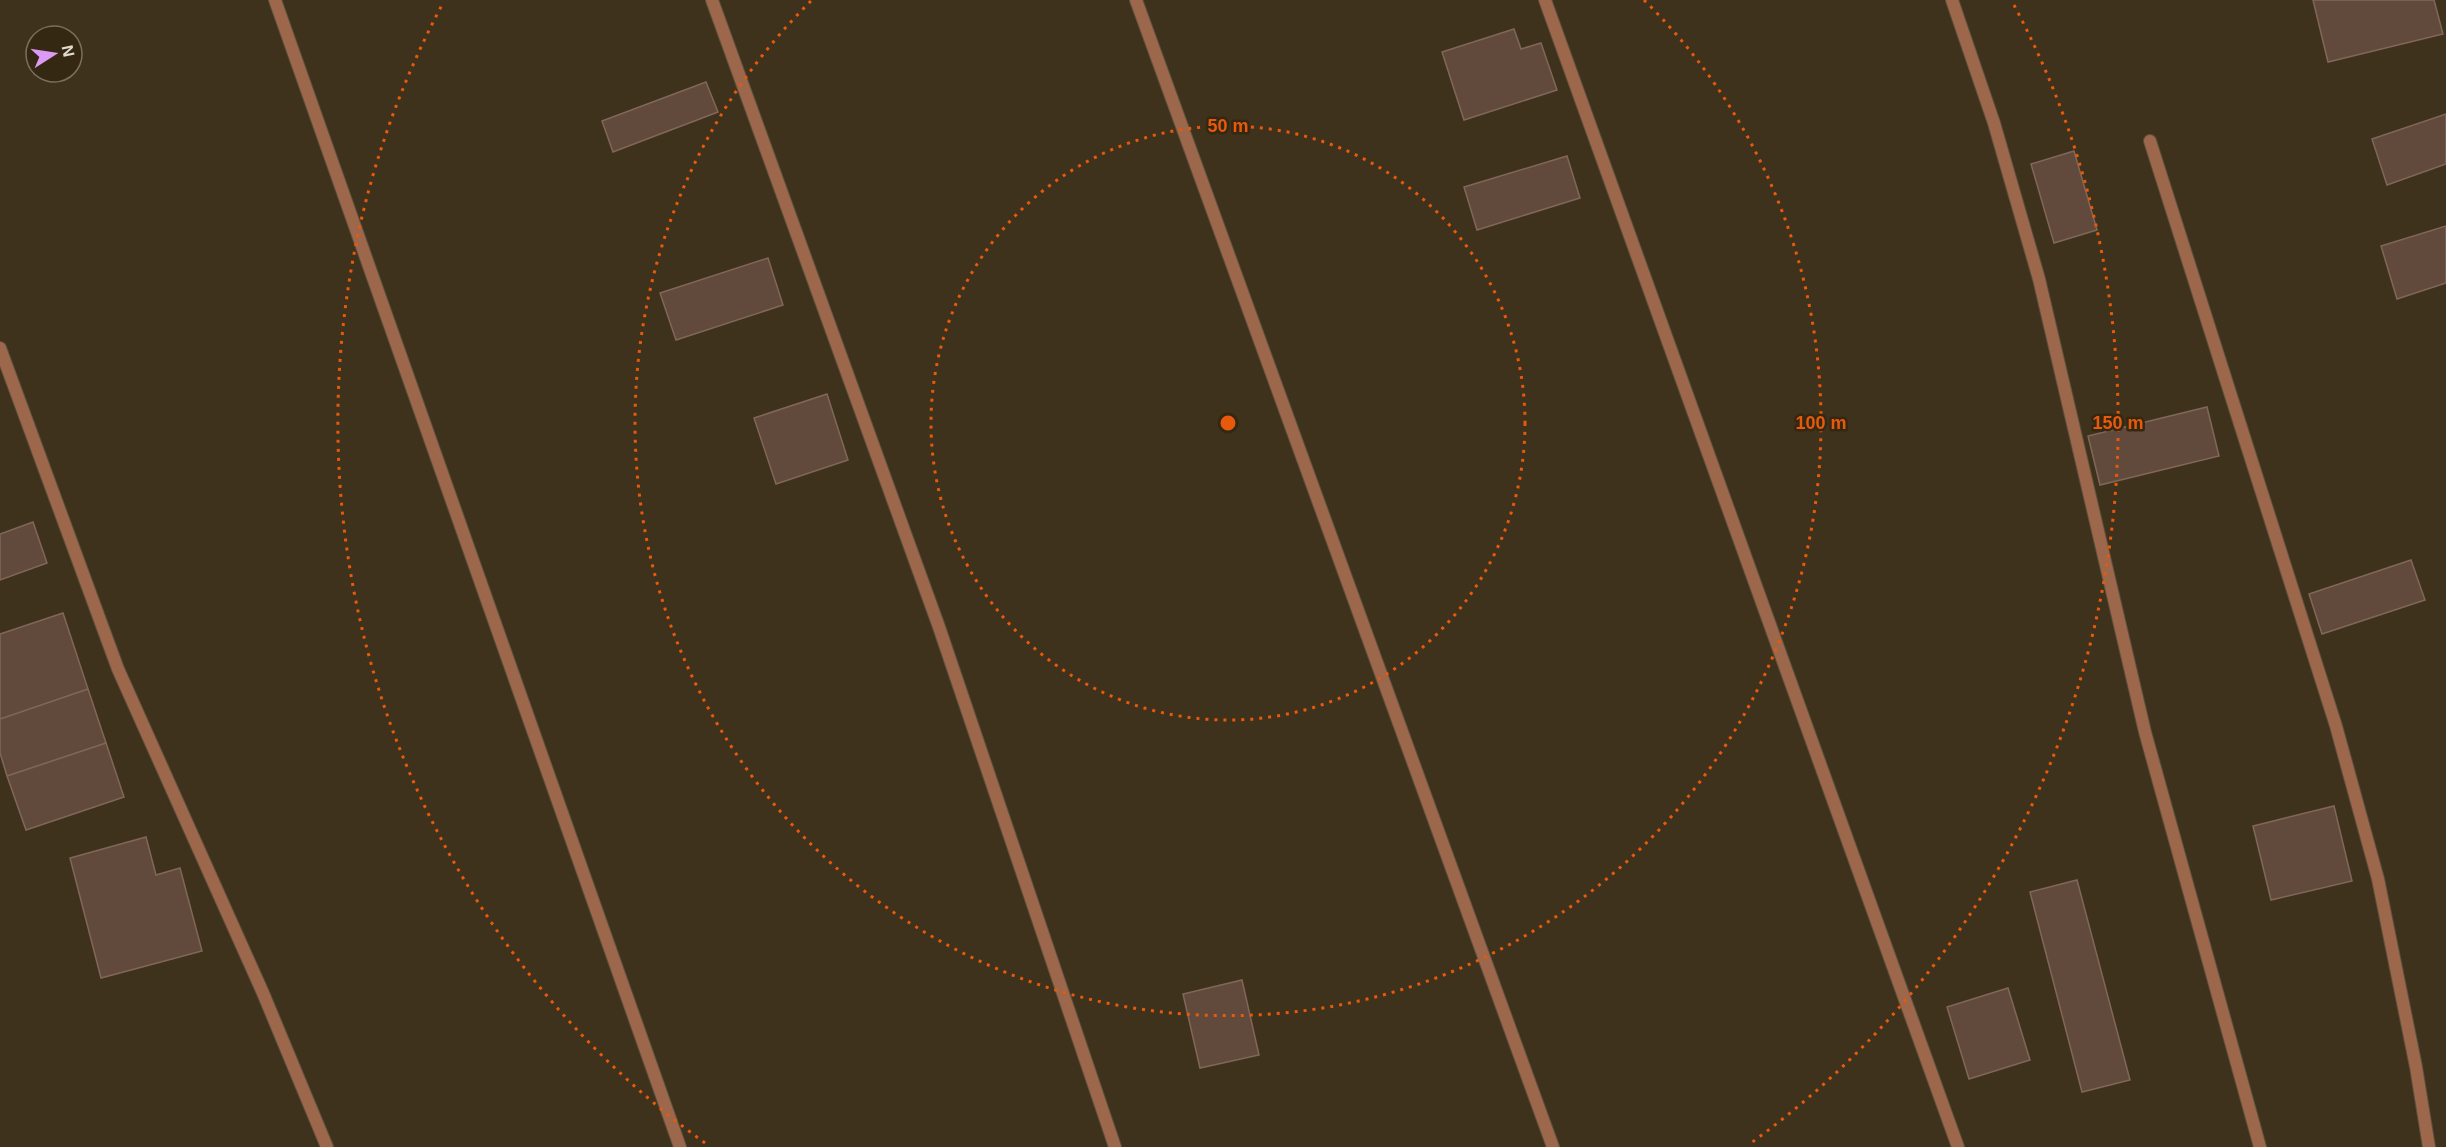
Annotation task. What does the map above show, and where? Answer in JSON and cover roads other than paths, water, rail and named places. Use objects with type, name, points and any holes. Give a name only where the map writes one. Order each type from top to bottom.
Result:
[{"type":"street","points":[[275,0],[680,1147]]},
{"type":"street","points":[[712,0],[939,627],[1115,1147]]},
{"type":"street","points":[[1136,0],[1553,1147]]},
{"type":"street","points":[[1545,0],[1956,1143]]},
{"type":"street","points":[[1952,0],[1994,123],[2039,279],[2145,732],[2260,1147]]},
{"type":"street","points":[[2150,141],[2336,726],[2378,879],[2430,1147]]},
{"type":"street","points":[[0,348],[118,669],[263,993],[326,1145]]}]
